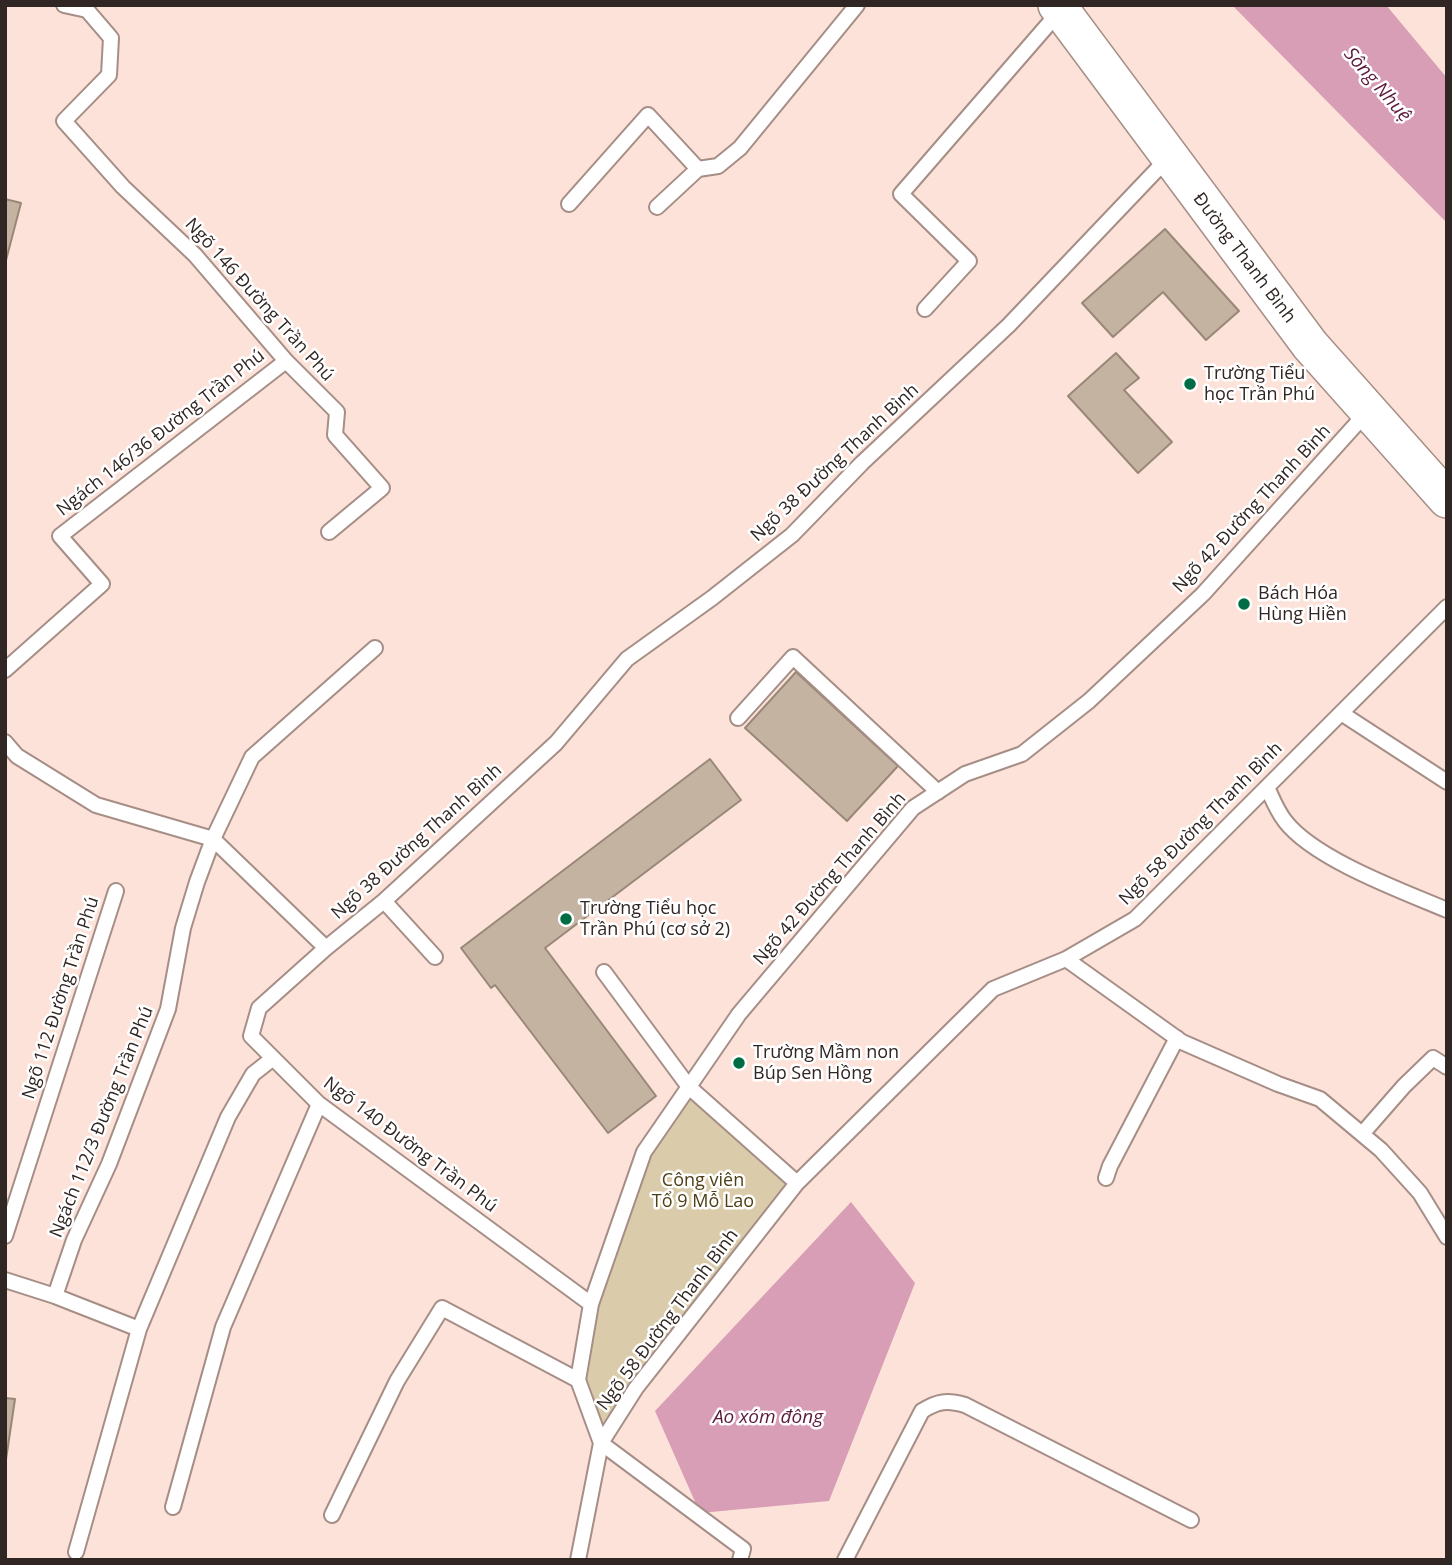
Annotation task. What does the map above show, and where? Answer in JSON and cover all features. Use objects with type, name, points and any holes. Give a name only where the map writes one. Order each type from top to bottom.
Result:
[{"type":"street","name":"Đường Thanh Bình","points":[[1059,8],[1310,345],[1447,499]]},
{"type":"lane","name":"Ngõ 146 Đường Trần Phú","points":[[64,5],[90,8],[111,38],[109,75],[64,121],[123,187],[195,255],[286,361],[337,412],[335,435],[383,488],[329,532]]},
{"type":"lane","points":[[657,207],[698,169],[718,166],[740,148],[857,5]]},
{"type":"lane","points":[[925,309],[969,261],[901,194],[989,94],[1059,8]]},
{"type":"lane","points":[[569,204],[648,114],[698,169]]},
{"type":"lane","name":"Ngõ 38 Đường Thanh Bình","points":[[326,948],[384,901],[556,743],[627,659],[712,598],[792,535],[862,463],[1009,325],[1168,157]]},
{"type":"lane","name":"Ngách 146/36 Đường Trần Phú","points":[[5,670],[102,584],[60,536],[286,361]]},
{"type":"lane","name":"Ngõ 42 Đường Thanh Bình","points":[[601,1443],[578,1380],[591,1304],[644,1152],[739,1014],[913,808],[965,774],[1022,754],[1089,701],[1203,594],[1368,411]]},
{"type":"lane","name":"Ngõ 58 Đường Thanh Bình","points":[[601,1443],[636,1388],[797,1183],[993,989],[1066,959],[1135,919],[1447,607]]},
{"type":"lane","name":"Ngách 112/3 Đường Trần Phú","points":[[55,1296],[74,1240],[109,1164],[168,1009],[183,928],[197,882],[213,839],[251,757],[375,648]]},
{"type":"lane","points":[[738,718],[793,657],[938,792]]},
{"type":"lane","points":[[1340,713],[1447,782]]},
{"type":"lane","points":[[5,742],[17,756],[96,805],[213,839],[326,948]]},
{"type":"lane","points":[[1267,787],[1284,820],[1301,838],[1391,888],[1447,910]]},
{"type":"lane","name":"Ngõ 112 Đường Trần Phú","points":[[5,1236],[116,891]]},
{"type":"lane","points":[[384,901],[435,957]]},
{"type":"lane","name":"Ngõ 140 Đường Trần Phú","points":[[326,948],[259,1008],[251,1036],[319,1104],[591,1304]]},
{"type":"lane","points":[[1066,959],[1177,1038],[1278,1084],[1320,1099],[1381,1150],[1420,1193],[1447,1237]]},
{"type":"lane","points":[[604,972],[689,1087],[797,1183]]},
{"type":"lane","points":[[1106,1178],[1177,1038]]},
{"type":"lane","points":[[1362,1133],[1433,1058],[1447,1067]]},
{"type":"lane","points":[[76,1552],[139,1329],[228,1117],[253,1074],[272,1059]]},
{"type":"lane","points":[[173,1507],[223,1327],[319,1104]]},
{"type":"lane","points":[[5,1280],[55,1296],[139,1329]]},
{"type":"lane","points":[[332,1515],[397,1381],[442,1308],[578,1380]]},
{"type":"lane","points":[[845,1560],[922,1411],[934,1403],[949,1400],[965,1405],[1191,1520]]},
{"type":"lane","points":[[578,1560],[601,1443],[743,1549],[740,1560]]},
{"type":"green space","name":"Công viên Tổ 9 Mỗ Lao","points":[[689,1087],[797,1183],[601,1443],[578,1380],[591,1304],[644,1152]]},
{"type":"water","name":"Sông Nhuệ","points":[[1232,5],[1386,5],[1447,78],[1447,223]]},
{"type":"water","name":"Ao xóm đông","points":[[851,1202],[915,1283],[829,1501],[700,1513],[655,1411]]},
{"type":"building","points":[[5,199],[21,203],[5,264]]},
{"type":"building","points":[[1165,229],[1239,311],[1206,340],[1163,292],[1113,337],[1082,303]]},
{"type":"building","points":[[1116,353],[1139,378],[1124,390],[1172,442],[1138,473],[1068,396]]},
{"type":"building","points":[[796,672],[898,766],[847,821],[745,728]]},
{"type":"building","points":[[710,759],[741,800],[545,948],[656,1096],[608,1133],[495,985],[491,988],[461,948]]},
{"type":"building","points":[[5,1398],[15,1399],[5,1466]]},
{"type":"place","name":"Trường Tiểu học Trần Phú","points":[[1190,384]]},
{"type":"place","name":"Bách Hóa Hùng Hiền","points":[[1244,604]]},
{"type":"place","name":"Trường Tiểu học Trần Phú (cơ sở 2)","points":[[566,919]]},
{"type":"place","name":"Trường Mầm non Búp Sen Hồng","points":[[739,1063]]}]
